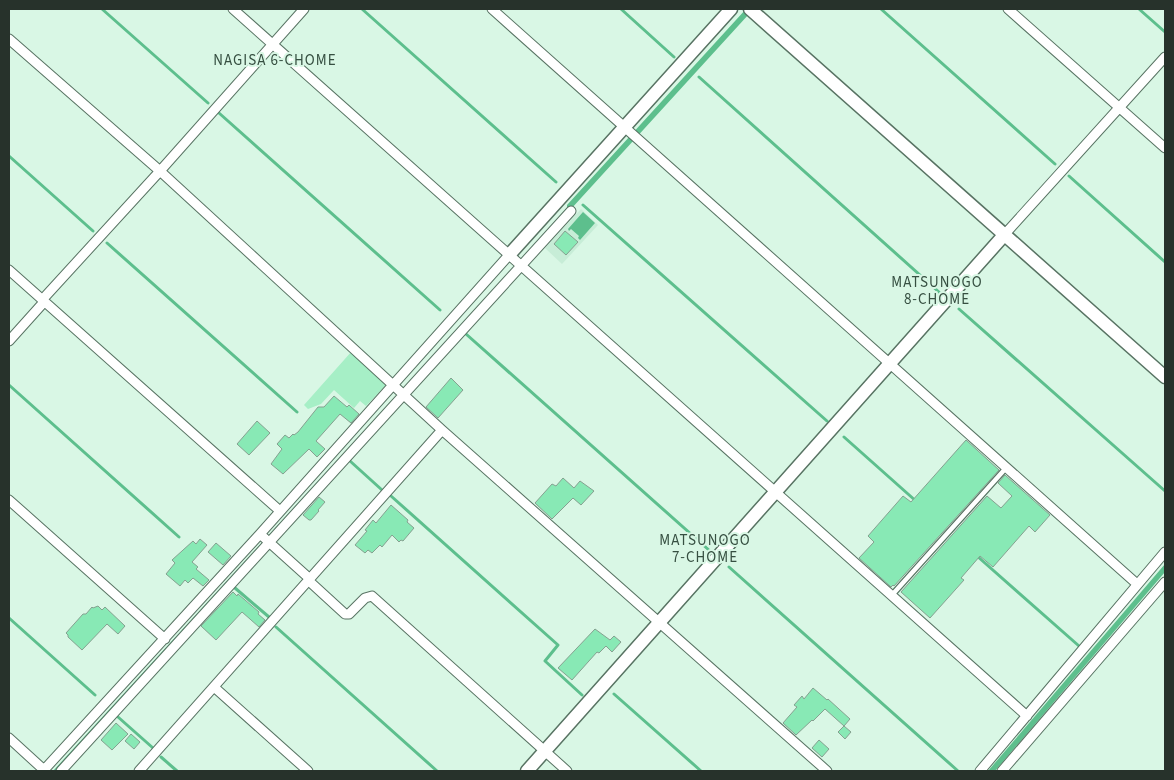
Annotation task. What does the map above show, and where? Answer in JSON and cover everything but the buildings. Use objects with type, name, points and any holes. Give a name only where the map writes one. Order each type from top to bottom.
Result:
[{"type":"street","points":[[233,9],[1027,716]]},
{"type":"street","points":[[9,341],[304,9]]},
{"type":"street","points":[[492,9],[1136,584]]},
{"type":"street","points":[[9,738],[43,770],[165,639],[404,396],[515,260],[731,9]]},
{"type":"street","points":[[1008,9],[1165,148]]},
{"type":"street","points":[[752,10],[1165,377]]},
{"type":"street","points":[[9,38],[160,172],[404,396],[827,771]]},
{"type":"street","points":[[527,771],[1165,57]]},
{"type":"street","points":[[61,771],[265,538],[280,511],[393,385],[515,260],[571,211]]},
{"type":"street","points":[[9,270],[280,511]]},
{"type":"street","points":[[139,771],[442,430]]},
{"type":"street","points":[[9,500],[165,639]]},
{"type":"street","points":[[265,538],[346,614],[350,614],[365,598],[372,596],[567,771]]},
{"type":"street","points":[[980,771],[1136,584],[1165,552]]},
{"type":"street","points":[[1002,771],[1165,582]]},
{"type":"street","points":[[214,687],[308,771]]},
{"type":"lane","points":[[891,596],[1006,468]]},
{"type":"shaded area","points":[[746,9],[749,14],[58,771],[53,771],[522,258],[567,208],[567,205]]},
{"type":"shaded area","points":[[581,209],[598,225],[562,264],[545,248]]},
{"type":"shaded area","points":[[583,212],[595,223],[580,240],[579,236],[571,229],[569,231],[568,229]]},
{"type":"shaded area","points":[[352,351],[385,381],[385,386],[366,406],[360,401],[354,408],[334,390],[321,404],[308,409],[304,405]]},
{"type":"shaded area","points":[[1165,564],[1165,572],[995,771],[988,771]]},
{"type":"waterway","points":[[102,9],[208,103]]},
{"type":"waterway","points":[[362,9],[556,182]]},
{"type":"waterway","points":[[621,9],[674,57]]},
{"type":"waterway","points":[[881,9],[1055,164]]},
{"type":"waterway","points":[[1139,9],[1165,32]]},
{"type":"waterway","points":[[699,77],[940,293]]},
{"type":"waterway","points":[[219,113],[440,310]]},
{"type":"waterway","points":[[9,156],[93,231]]},
{"type":"waterway","points":[[1069,176],[1165,262]]},
{"type":"waterway","points":[[583,205],[827,421]]},
{"type":"waterway","points":[[107,243],[297,412]]},
{"type":"waterway","points":[[959,309],[1165,491]]},
{"type":"waterway","points":[[466,334],[710,551]]},
{"type":"waterway","points":[[9,385],[179,537]]},
{"type":"waterway","points":[[844,437],[917,502]]},
{"type":"waterway","points":[[350,461],[382,490]]},
{"type":"waterway","points":[[391,496],[558,645],[545,661],[582,695]]},
{"type":"waterway","points":[[977,556],[1079,646]]},
{"type":"waterway","points":[[729,567],[958,771]]},
{"type":"waterway","points":[[235,588],[269,617]]},
{"type":"waterway","points":[[9,618],[95,695]]},
{"type":"waterway","points":[[276,627],[437,771]]},
{"type":"waterway","points":[[614,694],[701,771]]},
{"type":"waterway","points":[[118,717],[153,748]]},
{"type":"waterway","points":[[161,757],[177,771]]},
{"type":"district","name":"NAGISA 6-CHOME","points":[[275,60]]},
{"type":"district","name":"MATSUNOGO 8-CHOME","points":[[937,290]]},
{"type":"district","name":"MATSUNOGO 7-CHOME","points":[[705,548]]}]
